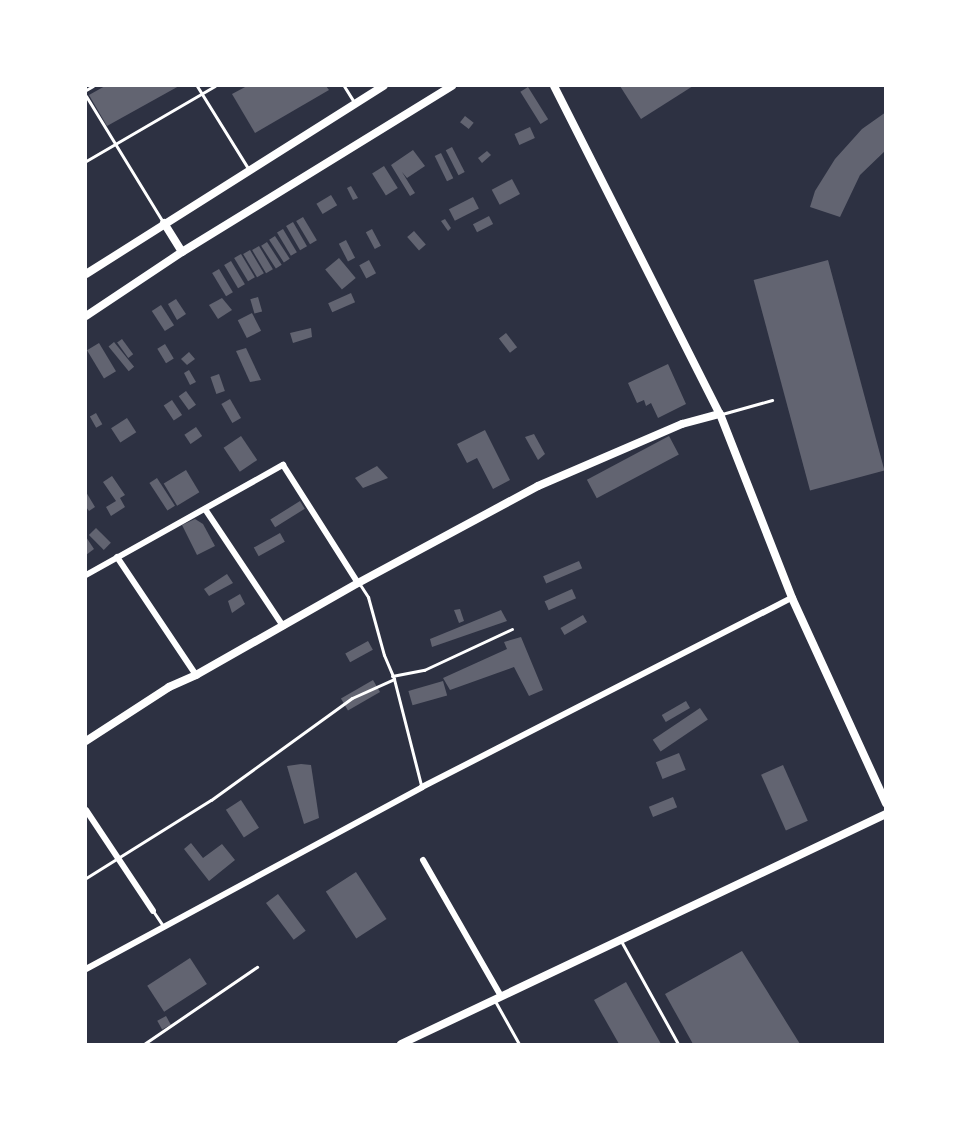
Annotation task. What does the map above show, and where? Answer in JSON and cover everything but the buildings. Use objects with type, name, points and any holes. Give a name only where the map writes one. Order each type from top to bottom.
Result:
[{"type":"street","points":[[86,274],[383,86]]},
{"type":"street","points":[[86,316],[182,252],[452,86]]},
{"type":"street","points":[[554,86],[720,414],[792,598],[885,803]]},
{"type":"street","points":[[164,223],[182,252]]},
{"type":"street","points":[[86,741],[169,687],[196,675],[358,583],[538,486],[682,424],[720,414]]},
{"type":"street","points":[[86,575],[283,465],[358,583]]},
{"type":"street","points":[[205,509],[283,626]]},
{"type":"street","points":[[117,557],[196,675]]},
{"type":"street","points":[[86,969],[422,787],[792,598]]},
{"type":"street","points":[[86,810],[153,911]]},
{"type":"street","points":[[401,1044],[885,814]]},
{"type":"street","points":[[423,860],[498,998]]},
{"type":"lane","points":[[86,90],[93,86]]},
{"type":"lane","points":[[196,86],[249,170]]},
{"type":"lane","points":[[86,161],[215,86]]},
{"type":"lane","points":[[344,86],[355,103]]},
{"type":"lane","points":[[86,96],[164,223]]},
{"type":"lane","points":[[720,414],[772,400]]},
{"type":"lane","points":[[358,583],[368,597],[393,678],[422,787]]},
{"type":"lane","points":[[86,879],[211,800],[352,698],[393,678],[424,669],[512,629]]},
{"type":"lane","points":[[153,911],[163,926]]},
{"type":"lane","points":[[620,939],[678,1044]]},
{"type":"lane","points":[[144,1044],[257,967]]},
{"type":"lane","points":[[498,998],[519,1044]]}]
